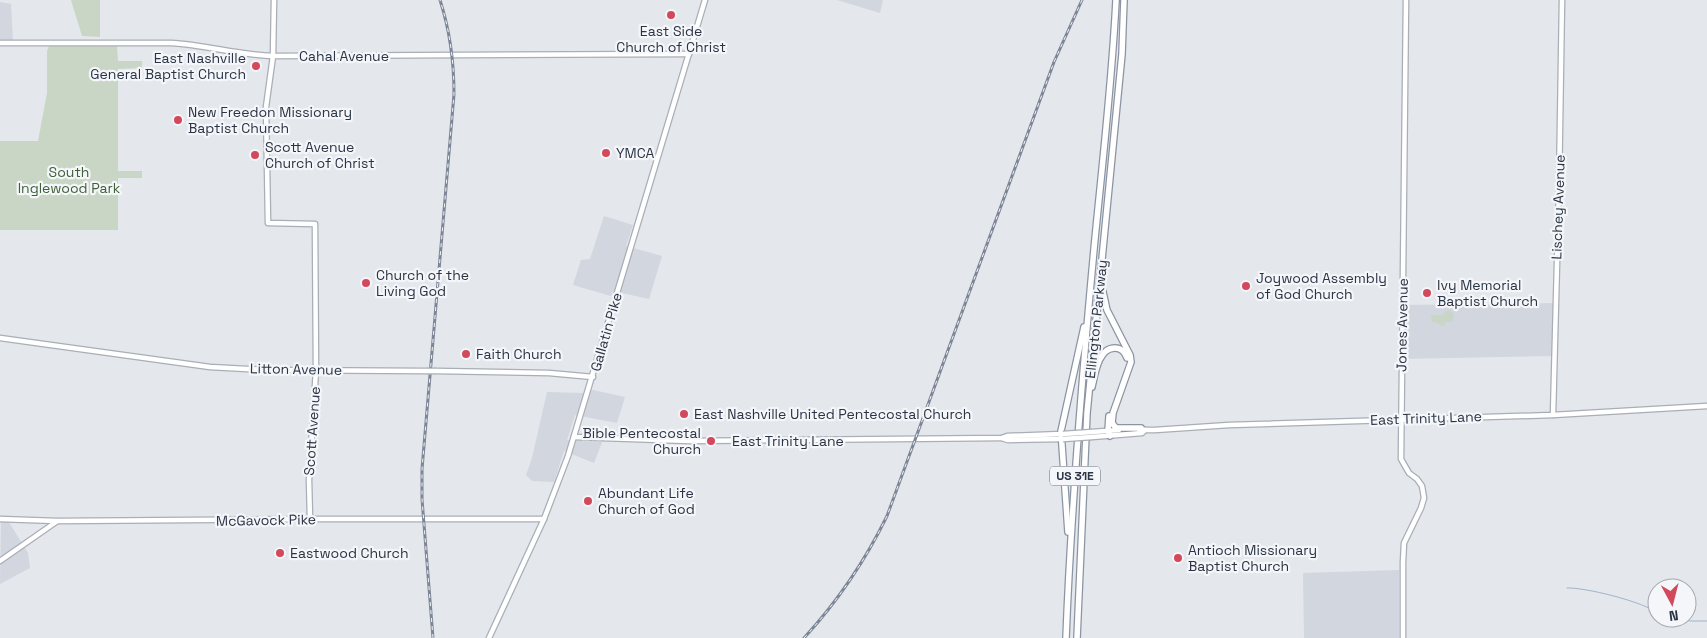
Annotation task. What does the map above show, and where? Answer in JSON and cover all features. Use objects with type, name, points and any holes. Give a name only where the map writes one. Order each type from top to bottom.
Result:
[{"type":"highway","name":"Ellington Parkway","points":[[1066,638],[1069,557],[1088,314],[1116,0]]},
{"type":"highway","name":"Ellington Parkway","points":[[1077,638],[1087,413],[1122,54],[1124,0]]},
{"type":"highway","points":[[1100,275],[1107,310],[1130,355],[1131,362],[1113,413],[1110,432]]},
{"type":"highway","points":[[1069,557],[1062,437],[1088,314]]},
{"type":"highway","points":[[1087,413],[1099,362],[1103,353],[1113,348],[1119,348],[1126,355],[1128,362],[1109,413],[1110,432]]},
{"type":"highway","points":[[1112,423],[1116,428],[1143,429]]},
{"type":"street","points":[[274,0],[274,56]]},
{"type":"street","name":"Gallatin Pike","points":[[489,638],[544,519],[574,437],[705,0]]},
{"type":"street","name":"Jones Avenue","points":[[1403,638],[1402,562],[1404,543],[1424,498],[1422,486],[1401,459],[1406,0]]},
{"type":"street","name":"Lischey Avenue","points":[[1553,415],[1562,0]]},
{"type":"street","name":"Cahal Avenue","points":[[0,43],[194,44],[252,55],[274,56],[688,54]]},
{"type":"street","name":"Scott Avenue","points":[[274,56],[266,107],[268,223],[315,224],[316,370],[309,480],[310,519]]},
{"type":"street","name":"Litton Avenue","points":[[0,338],[210,367],[557,374],[593,377]]},
{"type":"street","name":"East Trinity Lane","points":[[574,437],[689,442],[1002,438],[1008,440],[1092,435],[1143,429],[1553,415],[1707,406]]},
{"type":"street","name":"McGavock Pike","points":[[0,518],[57,522],[544,519]]},
{"type":"street","points":[[0,561],[57,522]]},
{"type":"shaded area","points":[[837,0],[883,0],[880,13]]},
{"type":"shaded area","points":[[0,2],[11,4],[13,43],[0,43]]},
{"type":"shaded area","points":[[604,216],[633,225],[626,246],[662,256],[649,299],[613,291],[611,296],[573,285],[581,260],[590,259]]},
{"type":"shaded area","points":[[1555,303],[1554,356],[1402,359],[1403,305]]},
{"type":"shaded area","points":[[593,390],[625,397],[617,423],[575,415],[567,440],[602,442],[594,463],[564,451],[554,482],[532,481],[526,475],[532,458],[547,392],[583,393]]},
{"type":"shaded area","points":[[1,519],[7,519],[28,553],[30,568],[0,584]]},
{"type":"shaded area","points":[[1399,570],[1399,638],[1304,638],[1303,573]]},
{"type":"green space","points":[[71,0],[100,0],[100,37],[82,36]]},
{"type":"green space","name":"South Inglewood Park","points":[[49,46],[117,46],[118,61],[142,61],[142,68],[118,69],[118,171],[142,171],[142,178],[118,178],[118,230],[0,230],[0,141],[38,141],[47,93],[47,51]]},
{"type":"green space","points":[[1448,310],[1454,315],[1452,322],[1445,322],[1445,325],[1442,326],[1432,322],[1431,315],[1442,315]]},
{"type":"waterway","points":[[1567,588],[1614,596],[1647,608]]},
{"type":"waterway","points":[[1697,621],[1707,621]]},
{"type":"railway","points":[[433,638],[422,499],[422,469],[454,94],[451,47],[440,0]]},
{"type":"railway","points":[[804,638],[850,580],[870,549],[887,516],[1054,62],[1082,0]]},
{"type":"place","name":"East Side Church of Christ","points":[[671,15]]},
{"type":"place","name":"East Nashville General Baptist Church","points":[[256,66]]},
{"type":"place","name":"New Freedon Missionary Baptist Church","points":[[178,120]]},
{"type":"place","name":"YMCA","points":[[606,153]]},
{"type":"place","name":"Scott Avenue Church of Christ","points":[[255,155]]},
{"type":"place","name":"Church of the Living God","points":[[366,283]]},
{"type":"place","name":"Joywood Assembly of God Church","points":[[1246,286]]},
{"type":"place","name":"Ivy Memorial Baptist Church","points":[[1427,293]]},
{"type":"place","name":"Faith Church","points":[[466,354]]},
{"type":"place","name":"East Nashville United Pentecostal Church","points":[[684,414]]},
{"type":"place","name":"Bible Pentecostal Church","points":[[711,441]]},
{"type":"place","name":"Abundant Life Church of God","points":[[588,501]]},
{"type":"place","name":"Eastwood Church","points":[[280,553]]},
{"type":"place","name":"Antioch Missionary Baptist Church","points":[[1178,558]]}]
